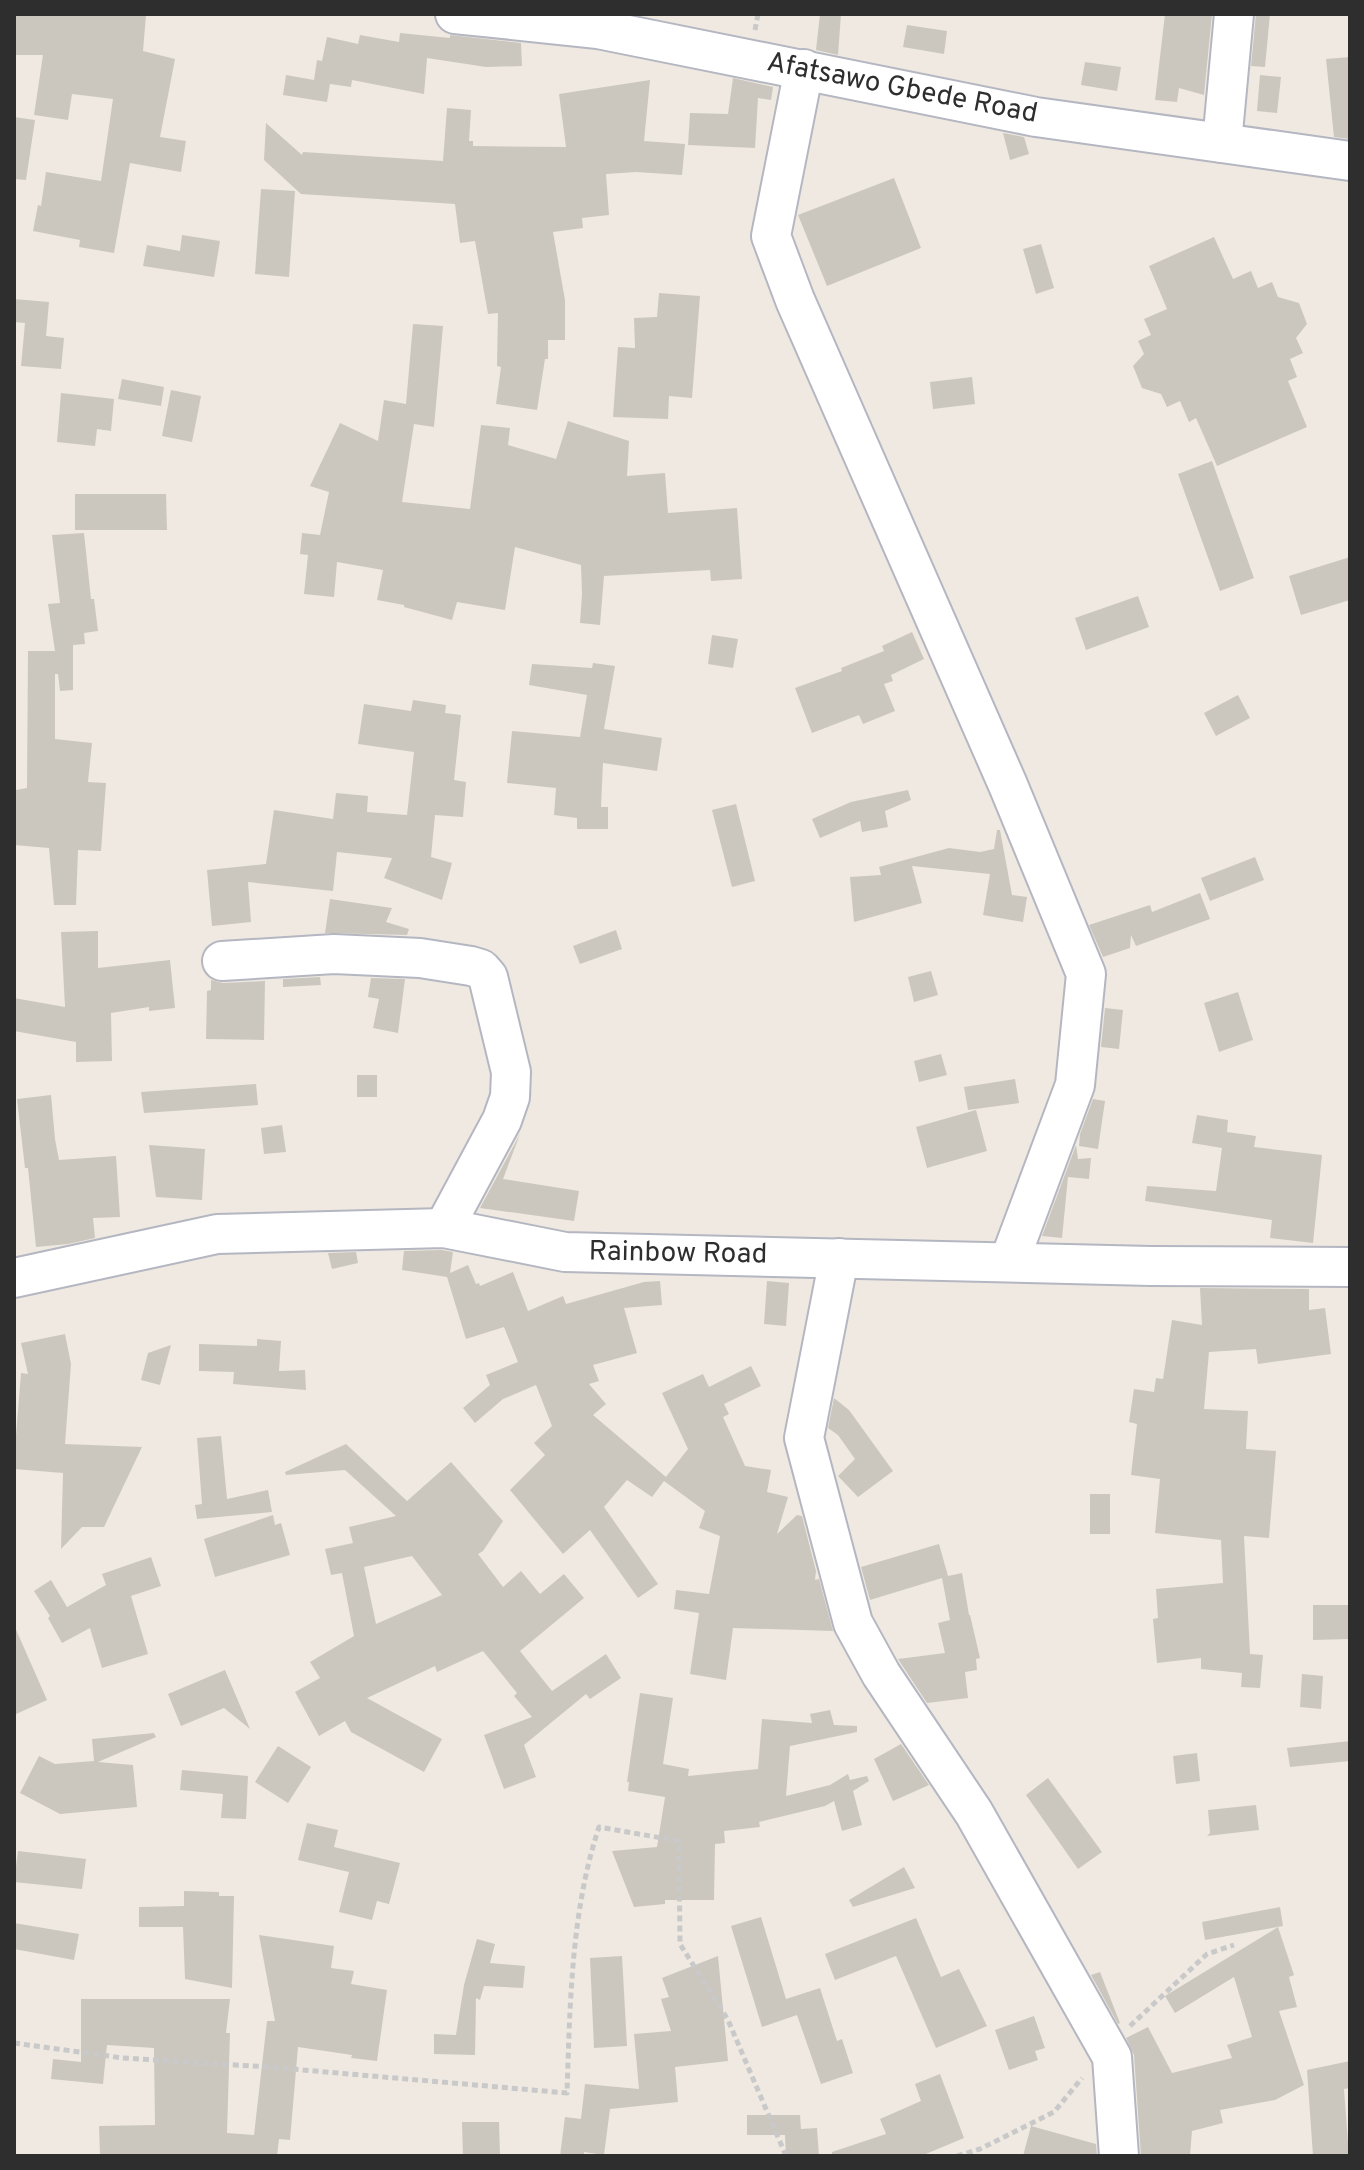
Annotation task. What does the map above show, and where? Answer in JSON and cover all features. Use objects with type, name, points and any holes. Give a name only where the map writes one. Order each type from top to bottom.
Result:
[{"type":"street","name":"Afatsawo Gbede Road","points":[[455,14],[598,29],[1036,117],[1350,161]]},
{"type":"street","points":[[1222,143],[1234,14]]},
{"type":"street","points":[[804,69],[771,236],[795,300],[1008,785],[1086,974],[1075,1085],[1009,1262]]},
{"type":"street","points":[[222,961],[334,954],[420,958],[471,966],[481,969],[488,977],[511,1072],[510,1097],[502,1120],[444,1228]]},
{"type":"street","name":"Rainbow Road","points":[[14,1278],[217,1234],[444,1228],[565,1252],[1350,1267]]},
{"type":"street","points":[[839,1258],[804,1438],[853,1623],[881,1674],[974,1813],[1112,2057],[1119,2156]]},
{"type":"path","points":[[14,2043],[123,2058],[269,2067],[567,2093],[578,1919],[590,1854],[599,1827],[679,1841],[680,1944],[728,2020],[786,2156]]},
{"type":"building","points":[[14,14],[146,15],[143,51],[175,59],[160,137],[186,141],[181,172],[130,163],[114,253],[79,247],[80,240],[33,231],[38,205],[41,206],[46,172],[101,181],[113,99],[72,94],[68,120],[34,115],[43,55],[14,55]]},
{"type":"building","points":[[820,14],[841,14],[838,55],[816,50]]},
{"type":"building","points":[[1165,14],[1212,14],[1204,95],[1179,88],[1177,102],[1155,100]]},
{"type":"building","points":[[1256,14],[1270,14],[1265,67],[1251,66]]},
{"type":"building","points":[[907,25],[947,31],[944,54],[903,47]]},
{"type":"building","points":[[400,33],[521,43],[522,66],[486,67],[427,58],[424,94],[352,80],[351,87],[330,84],[327,102],[283,95],[286,75],[314,80],[317,60],[322,61],[327,37],[358,44],[360,35],[399,42]]},
{"type":"building","points":[[1350,57],[1350,139],[1334,137],[1326,59]]},
{"type":"building","points":[[1085,62],[1121,67],[1117,91],[1081,85]]},
{"type":"building","points":[[1260,75],[1281,77],[1277,113],[1257,111]]},
{"type":"building","points":[[733,78],[773,87],[771,100],[758,98],[755,148],[688,145],[690,113],[728,114]]},
{"type":"building","points":[[650,80],[644,141],[685,144],[682,175],[606,174],[609,215],[582,218],[583,228],[553,232],[565,300],[565,340],[548,340],[548,359],[545,359],[537,410],[496,404],[501,367],[497,366],[498,313],[488,314],[475,241],[460,243],[455,204],[301,194],[264,160],[266,123],[302,155],[303,152],[443,161],[447,108],[471,110],[469,141],[473,141],[473,146],[566,147],[559,94]]},
{"type":"building","points":[[14,117],[35,120],[26,180],[14,179]]},
{"type":"building","points":[[1003,133],[1024,137],[1029,154],[1010,160]]},
{"type":"building","points":[[894,178],[921,248],[827,286],[798,215]]},
{"type":"building","points":[[261,189],[295,191],[289,277],[255,274]]},
{"type":"building","points":[[182,235],[220,241],[214,277],[143,266],[147,245],[180,251]]},
{"type":"building","points":[[1214,237],[1233,279],[1251,271],[1258,288],[1272,282],[1278,297],[1299,303],[1307,324],[1296,338],[1303,353],[1290,359],[1297,377],[1288,381],[1307,427],[1217,466],[1196,418],[1189,422],[1180,401],[1167,407],[1161,394],[1142,388],[1133,366],[1144,354],[1138,341],[1151,335],[1144,319],[1167,309],[1149,266]]},
{"type":"building","points":[[1041,244],[1054,288],[1036,294],[1023,249]]},
{"type":"building","points":[[659,293],[700,296],[692,398],[669,396],[668,419],[613,417],[618,347],[635,348],[634,318],[657,317]]},
{"type":"building","points":[[14,299],[49,302],[46,336],[64,338],[61,369],[21,366],[25,323],[14,322]]},
{"type":"building","points":[[413,324],[443,326],[434,427],[414,424],[402,502],[470,509],[481,425],[510,428],[508,445],[556,459],[568,421],[629,441],[627,476],[665,473],[668,513],[737,508],[742,579],[711,581],[710,570],[604,576],[600,625],[580,623],[581,565],[515,547],[505,610],[457,602],[452,620],[377,600],[383,570],[337,562],[334,597],[304,594],[308,555],[300,554],[302,533],[320,535],[329,492],[310,486],[340,423],[378,441],[384,400],[406,404]]},
{"type":"building","points":[[972,377],[975,404],[933,409],[930,382]]},
{"type":"building","points":[[122,379],[164,387],[161,406],[118,399]]},
{"type":"building","points":[[171,390],[201,396],[192,442],[162,436]]},
{"type":"building","points":[[61,393],[114,399],[111,431],[97,429],[95,446],[57,442]]},
{"type":"building","points":[[1212,461],[1254,578],[1220,591],[1178,474]]},
{"type":"building","points":[[75,494],[166,494],[167,530],[75,530]]},
{"type":"building","points":[[84,533],[91,599],[94,599],[98,631],[84,633],[85,644],[73,645],[73,690],[60,691],[58,674],[55,674],[55,739],[92,743],[88,782],[106,783],[101,851],[78,850],[76,905],[54,905],[49,848],[14,845],[14,810],[16,790],[27,788],[28,651],[55,651],[48,604],[60,603],[52,535]]},
{"type":"building","points":[[1350,557],[1350,600],[1301,615],[1289,576]]},
{"type":"building","points":[[1138,596],[1149,627],[1086,650],[1075,618]]},
{"type":"building","points":[[912,632],[924,659],[891,675],[893,681],[884,684],[895,711],[863,724],[859,715],[812,733],[795,688],[884,651],[882,646]]},
{"type":"building","points":[[712,635],[738,639],[733,668],[708,664]]},
{"type":"building","points":[[593,663],[615,666],[604,729],[662,738],[657,771],[603,763],[601,807],[608,807],[608,829],[577,829],[577,818],[554,815],[556,788],[507,783],[512,731],[580,737],[587,695],[529,685],[532,664],[592,668]]},
{"type":"building","points":[[1238,695],[1250,718],[1216,736],[1204,713]]},
{"type":"building","points":[[413,700],[446,705],[445,713],[461,715],[454,780],[466,782],[463,817],[435,815],[431,857],[452,863],[442,900],[384,878],[392,858],[337,852],[333,891],[248,882],[251,922],[212,926],[207,870],[266,864],[274,810],[333,819],[336,793],[368,796],[367,812],[407,815],[414,752],[358,744],[364,704],[411,711]]},
{"type":"building","points":[[908,790],[911,800],[885,811],[888,827],[862,832],[860,821],[820,838],[812,819],[851,802]]},
{"type":"building","points":[[736,804],[755,881],[732,887],[712,810]]},
{"type":"building","points":[[997,830],[1000,830],[1012,895],[1027,897],[1023,922],[983,915],[990,874],[912,866],[922,903],[854,922],[850,877],[881,875],[879,867],[949,848],[980,852],[994,849]]},
{"type":"building","points":[[1255,857],[1264,880],[1210,901],[1201,878]]},
{"type":"building","points":[[1200,893],[1210,919],[1136,946],[1131,935],[1130,948],[1103,957],[1089,925],[1150,905],[1152,912]]},
{"type":"building","points":[[330,899],[392,908],[386,922],[409,929],[407,935],[325,933]]},
{"type":"building","points":[[616,930],[622,949],[580,964],[573,946]]},
{"type":"building","points":[[98,931],[98,968],[170,960],[175,1008],[149,1011],[149,1007],[111,1013],[112,1061],[76,1062],[76,1042],[14,1031],[14,998],[65,1007],[61,932]]},
{"type":"building","points":[[931,971],[938,995],[914,1002],[908,977]]},
{"type":"building","points":[[320,977],[321,985],[283,987],[283,979]]},
{"type":"building","points":[[371,978],[405,979],[398,1033],[373,1028],[379,999],[368,997]]},
{"type":"building","points":[[211,980],[223,983],[265,981],[264,1040],[206,1039],[207,991],[211,990]]},
{"type":"building","points":[[1238,992],[1253,1040],[1219,1052],[1204,1003]]},
{"type":"building","points":[[1105,1008],[1123,1010],[1119,1049],[1101,1047]]},
{"type":"building","points":[[941,1054],[947,1075],[919,1082],[914,1061]]},
{"type":"building","points":[[357,1075],[377,1075],[377,1097],[357,1097]]},
{"type":"building","points":[[1015,1079],[1019,1103],[968,1110],[964,1087]]},
{"type":"building","points":[[256,1084],[258,1105],[144,1113],[141,1092]]},
{"type":"building","points":[[51,1095],[59,1160],[116,1156],[120,1217],[93,1218],[95,1238],[36,1247],[17,1099]]},
{"type":"building","points":[[1093,1099],[1105,1101],[1098,1149],[1079,1146],[1080,1134]]},
{"type":"building","points":[[976,1110],[987,1151],[927,1168],[916,1127]]},
{"type":"building","points":[[1197,1115],[1228,1120],[1227,1132],[1256,1136],[1254,1147],[1322,1155],[1313,1243],[1270,1238],[1272,1220],[1145,1201],[1147,1186],[1216,1191],[1222,1148],[1192,1143]]},
{"type":"building","points":[[282,1125],[286,1152],[264,1154],[261,1128]]},
{"type":"building","points":[[520,1134],[503,1179],[579,1191],[574,1221],[480,1208]]},
{"type":"building","points":[[149,1145],[205,1149],[202,1200],[156,1197]]},
{"type":"building","points":[[1076,1145],[1078,1159],[1091,1158],[1089,1179],[1068,1177],[1062,1238],[1042,1236]]},
{"type":"building","points":[[404,1251],[453,1252],[450,1273],[468,1265],[476,1284],[480,1286],[513,1272],[528,1311],[563,1296],[566,1304],[644,1282],[660,1281],[662,1305],[624,1308],[637,1353],[593,1365],[599,1381],[589,1384],[606,1404],[593,1415],[666,1477],[688,1449],[662,1393],[703,1374],[709,1387],[751,1366],[761,1386],[724,1404],[729,1414],[723,1417],[745,1466],[771,1470],[767,1492],[788,1497],[777,1534],[797,1515],[802,1516],[816,1571],[815,1580],[819,1579],[833,1631],[733,1628],[726,1680],[690,1674],[699,1613],[674,1609],[676,1590],[709,1594],[720,1536],[699,1528],[705,1511],[664,1481],[652,1497],[627,1480],[604,1507],[658,1584],[638,1598],[590,1530],[563,1554],[510,1490],[545,1455],[534,1443],[552,1426],[536,1385],[503,1399],[475,1423],[463,1408],[490,1385],[486,1375],[518,1362],[504,1327],[466,1339],[447,1277],[402,1270]]},
{"type":"building","points":[[356,1252],[358,1263],[332,1269],[328,1253]]},
{"type":"building","points":[[767,1281],[789,1283],[786,1326],[764,1324]]},
{"type":"building","points":[[1200,1288],[1309,1289],[1309,1310],[1325,1308],[1331,1354],[1258,1364],[1256,1349],[1209,1352],[1204,1409],[1248,1411],[1246,1449],[1276,1451],[1269,1538],[1244,1536],[1250,1654],[1263,1655],[1260,1688],[1241,1687],[1242,1673],[1201,1669],[1201,1658],[1157,1663],[1153,1619],[1158,1618],[1156,1589],[1223,1583],[1221,1540],[1155,1533],[1160,1479],[1131,1475],[1137,1424],[1129,1422],[1134,1389],[1154,1392],[1156,1378],[1163,1379],[1172,1320],[1202,1325]]},
{"type":"building","points":[[65,1334],[71,1364],[65,1444],[142,1447],[104,1527],[82,1527],[61,1549],[63,1473],[14,1469],[14,1460],[21,1373],[28,1374],[21,1343]]},
{"type":"building","points":[[257,1339],[281,1341],[279,1371],[305,1370],[306,1390],[233,1384],[234,1372],[199,1371],[199,1344],[257,1346]]},
{"type":"building","points":[[171,1345],[160,1385],[141,1380],[148,1353]]},
{"type":"building","points":[[834,1398],[849,1410],[893,1471],[858,1497],[838,1476],[855,1459],[838,1435],[828,1428]]},
{"type":"building","points":[[221,1436],[227,1499],[268,1490],[272,1512],[197,1519],[195,1505],[202,1504],[197,1438]]},
{"type":"building","points":[[346,1444],[407,1501],[451,1462],[503,1521],[478,1554],[503,1587],[521,1571],[540,1594],[564,1574],[584,1598],[520,1651],[552,1691],[606,1654],[621,1678],[590,1699],[586,1694],[524,1745],[536,1777],[504,1789],[484,1735],[532,1717],[483,1651],[437,1672],[435,1666],[367,1698],[442,1739],[424,1772],[351,1732],[345,1721],[319,1736],[295,1692],[320,1678],[310,1662],[354,1636],[342,1573],[331,1575],[325,1549],[353,1543],[349,1527],[396,1516],[345,1470],[286,1475],[285,1472]],"holes":[[[412,1556],[442,1595],[376,1624],[364,1567]]]},
{"type":"building","points":[[1090,1494],[1110,1494],[1110,1534],[1090,1534]]},
{"type":"building","points":[[273,1515],[275,1525],[281,1523],[290,1555],[215,1577],[204,1539]]},
{"type":"building","points":[[939,1544],[948,1576],[962,1573],[980,1658],[976,1659],[977,1670],[965,1672],[968,1698],[927,1703],[898,1659],[945,1653],[938,1623],[950,1620],[942,1578],[870,1600],[861,1567]]},
{"type":"building","points":[[151,1557],[161,1586],[131,1596],[148,1654],[102,1668],[90,1628],[62,1643],[34,1591],[51,1580],[67,1607],[106,1585],[102,1574]]},
{"type":"building","points":[[1313,1605],[1350,1605],[1350,1639],[1313,1640]]},
{"type":"building","points":[[14,1625],[47,1700],[14,1715]]},
{"type":"building","points":[[225,1670],[250,1729],[224,1708],[181,1726],[168,1694]]},
{"type":"building","points":[[1302,1674],[1323,1676],[1321,1709],[1300,1707]]},
{"type":"building","points":[[640,1693],[673,1698],[663,1764],[689,1769],[688,1776],[758,1769],[762,1719],[812,1723],[810,1714],[830,1710],[834,1725],[857,1726],[857,1732],[790,1746],[786,1796],[830,1785],[848,1774],[850,1780],[867,1776],[869,1781],[853,1791],[862,1825],[842,1831],[834,1801],[759,1822],[760,1827],[724,1831],[725,1843],[715,1844],[714,1900],[665,1900],[665,1904],[634,1907],[612,1851],[657,1847],[665,1797],[628,1791]]},
{"type":"building","points":[[154,1733],[156,1737],[98,1762],[133,1765],[137,1807],[60,1814],[20,1793],[39,1756],[55,1764],[94,1761],[92,1739]]},
{"type":"building","points":[[1350,1741],[1350,1761],[1290,1767],[1287,1748]]},
{"type":"building","points":[[901,1744],[929,1785],[893,1801],[874,1759]]},
{"type":"building","points":[[278,1746],[311,1767],[288,1803],[255,1782]]},
{"type":"building","points":[[1197,1753],[1200,1781],[1176,1784],[1173,1756]]},
{"type":"building","points":[[182,1770],[248,1776],[246,1819],[221,1818],[223,1794],[180,1790]]},
{"type":"building","points":[[1048,1778],[1102,1852],[1078,1869],[1026,1795]]},
{"type":"building","points":[[1256,1805],[1259,1830],[1207,1836],[1210,1833],[1208,1810]]},
{"type":"building","points":[[307,1823],[338,1830],[334,1847],[400,1863],[389,1904],[377,1901],[372,1920],[339,1912],[349,1872],[298,1860]]},
{"type":"building","points":[[18,1851],[86,1859],[82,1889],[14,1882]]},
{"type":"building","points":[[904,1867],[915,1888],[853,1907],[849,1900]]},
{"type":"building","points":[[184,1891],[219,1892],[219,1896],[234,1896],[232,1988],[185,1979],[183,1927],[139,1927],[139,1907],[184,1906]]},
{"type":"building","points":[[1280,1907],[1283,1926],[1205,1940],[1202,1922]]},
{"type":"building","points":[[761,1917],[786,1999],[820,1988],[837,2041],[842,2039],[853,2073],[821,2084],[797,2015],[762,2027],[731,1926]]},
{"type":"building","points":[[916,1918],[941,1977],[959,1969],[987,2026],[936,2048],[896,1956],[835,1980],[825,1954]]},
{"type":"building","points":[[14,1923],[79,1934],[74,1960],[14,1949]]},
{"type":"building","points":[[1278,1927],[1294,1975],[1289,1977],[1297,2007],[1279,2011],[1304,2085],[1275,2100],[1220,2110],[1223,2123],[1192,2131],[1190,2156],[1141,2156],[1134,2055],[1126,2038],[1148,2027],[1172,2073],[1232,2058],[1227,2045],[1252,2037],[1234,1977],[1175,2013],[1165,1996]]},
{"type":"building","points":[[259,1935],[334,1946],[331,1968],[354,1971],[351,1984],[387,1990],[377,2061],[298,2047],[290,2140],[279,2139],[277,2156],[100,2156],[99,2126],[155,2125],[154,2048],[107,2045],[103,2084],[51,2079],[53,2059],[81,2062],[81,1999],[230,1999],[226,2033],[230,2033],[227,2133],[254,2135],[267,2021],[275,2021]]},
{"type":"building","points":[[477,1939],[495,1944],[490,1963],[525,1966],[523,1988],[484,1986],[480,2000],[476,1998],[475,2055],[434,2054],[434,2034],[456,2035],[464,1985]]},
{"type":"building","points":[[622,1956],[627,2046],[594,2048],[590,1958]]},
{"type":"building","points":[[718,1956],[728,2061],[675,2067],[678,2102],[610,2109],[604,2155],[584,2152],[584,2156],[560,2156],[565,2117],[581,2119],[585,2084],[639,2089],[634,2034],[671,2031],[661,1999],[669,1997],[662,1978]]},
{"type":"building","points":[[1100,1972],[1120,2023],[1118,2024],[1091,1975]]},
{"type":"building","points":[[1034,2016],[1045,2048],[1035,2051],[1038,2060],[1009,2070],[995,2030]]},
{"type":"building","points":[[1350,2061],[1350,2088],[1344,2089],[1349,2156],[1313,2156],[1307,2070]]},
{"type":"building","points":[[940,2074],[964,2138],[921,2156],[832,2156],[832,2152],[886,2134],[880,2119],[921,2101],[915,2084]]},
{"type":"building","points":[[747,2115],[800,2115],[801,2129],[817,2128],[819,2156],[786,2156],[785,2135],[747,2135]]},
{"type":"building","points":[[462,2122],[499,2122],[500,2156],[463,2156]]},
{"type":"building","points":[[1031,2126],[1096,2144],[1097,2156],[1023,2156]]}]
